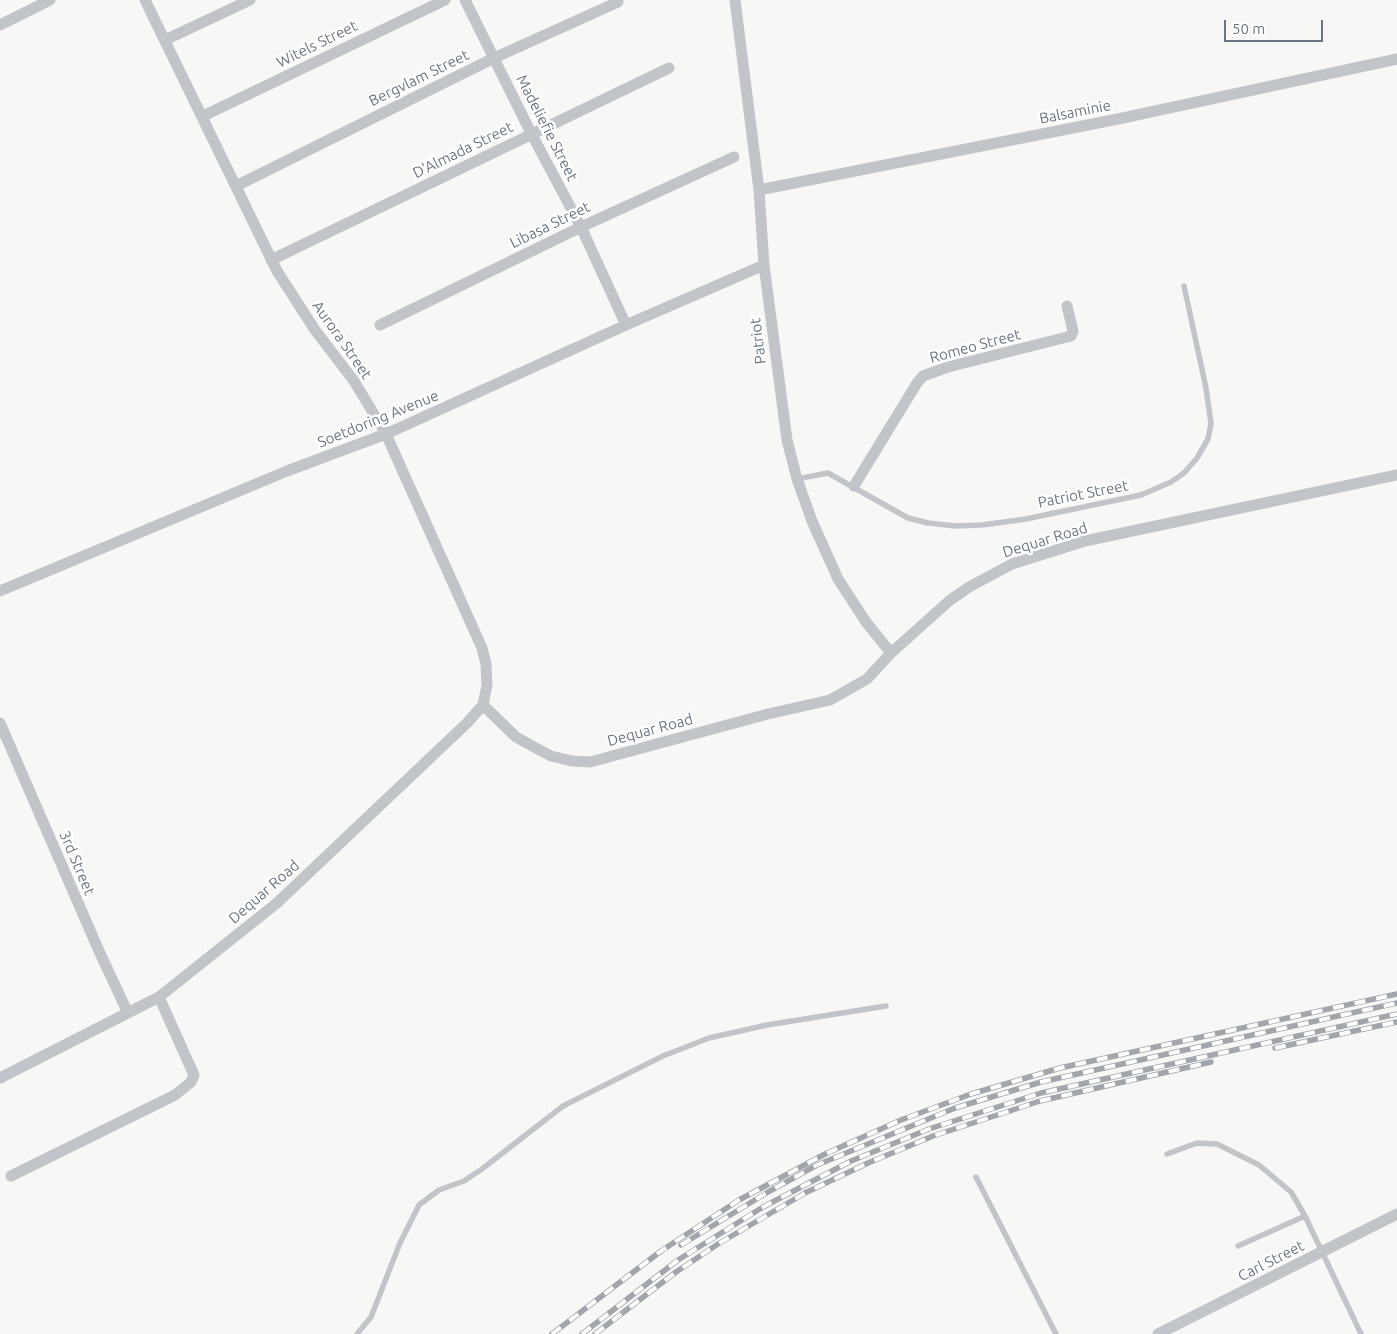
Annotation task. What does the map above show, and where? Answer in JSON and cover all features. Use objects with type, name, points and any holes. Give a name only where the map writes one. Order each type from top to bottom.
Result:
[{"type":"street","points":[[0,25],[50,0]]},
{"type":"street","name":"Aurora Street","points":[[145,0],[203,116],[271,260],[315,330],[354,381],[386,434],[482,648],[488,672],[483,705]]},
{"type":"street","points":[[165,40],[250,0]]},
{"type":"street","name":"Witels Street","points":[[203,116],[445,0]]},
{"type":"street","name":"Madeliefie Street","points":[[465,0],[531,134],[581,227],[626,325]]},
{"type":"street","name":"Patriot","points":[[735,0],[759,190],[764,265],[783,413],[797,479],[812,521],[838,579],[858,611],[890,652]]},
{"type":"street","name":"Bergvlam Street","points":[[236,186],[494,58],[618,2]]},
{"type":"street","name":"Balsaminie","points":[[759,190],[1118,119],[1397,59]]},
{"type":"street","name":"D'Almada Street","points":[[271,260],[669,68]]},
{"type":"street","name":"Libasa Street","points":[[380,324],[581,227],[734,157]]},
{"type":"street","name":"Soetdoring Avenue","points":[[0,591],[287,471],[386,434],[626,325],[764,265]]},
{"type":"street","name":"Romeo Street","points":[[854,486],[923,376],[948,366],[1071,336],[1073,331],[1067,306]]},
{"type":"street","name":"Dequar Road","points":[[0,1078],[159,997],[277,903],[467,723],[483,705],[516,737],[534,747],[551,756],[572,761],[590,762],[768,714],[830,700],[867,679],[890,652],[949,601],[969,587],[1012,564],[1085,541],[1397,475]]},
{"type":"street","name":"3rd Street","points":[[0,724],[98,951],[128,1014]]},
{"type":"street","points":[[11,1176],[175,1096],[191,1082],[194,1075],[159,997]]},
{"type":"street","name":"Carl Street","points":[[1158,1334],[1397,1214]]},
{"type":"lane","name":"Patriot Street","points":[[797,479],[828,473],[854,486],[892,511],[908,518],[928,523],[956,526],[982,525],[1026,519],[1141,496],[1171,482],[1184,473],[1197,458],[1208,439],[1211,424],[1206,388],[1184,286]]},
{"type":"lane","points":[[357,1334],[371,1318],[400,1242],[419,1205],[439,1190],[464,1181],[482,1169],[563,1106],[663,1056],[709,1038],[777,1024],[886,1006]]},
{"type":"lane","points":[[1167,1154],[1197,1143],[1217,1144],[1260,1166],[1291,1192],[1305,1216],[1361,1334]]},
{"type":"lane","points":[[976,1177],[1056,1334]]},
{"type":"lane","points":[[1238,1246],[1305,1216]]},
{"type":"railway","points":[[552,1334],[661,1251],[739,1200],[825,1154],[901,1120],[971,1094],[1060,1068],[1397,994]]},
{"type":"railway","points":[[681,1245],[768,1192],[817,1165],[955,1108],[1041,1082],[1397,1003]]},
{"type":"railway","points":[[582,1334],[678,1260],[763,1207],[851,1161],[929,1129],[1041,1093],[1397,1014]]},
{"type":"railway","points":[[1275,1048],[1397,1022]]},
{"type":"railway","points":[[595,1334],[676,1272],[718,1244],[805,1193],[868,1163],[933,1136],[1040,1101],[1211,1062]]}]
